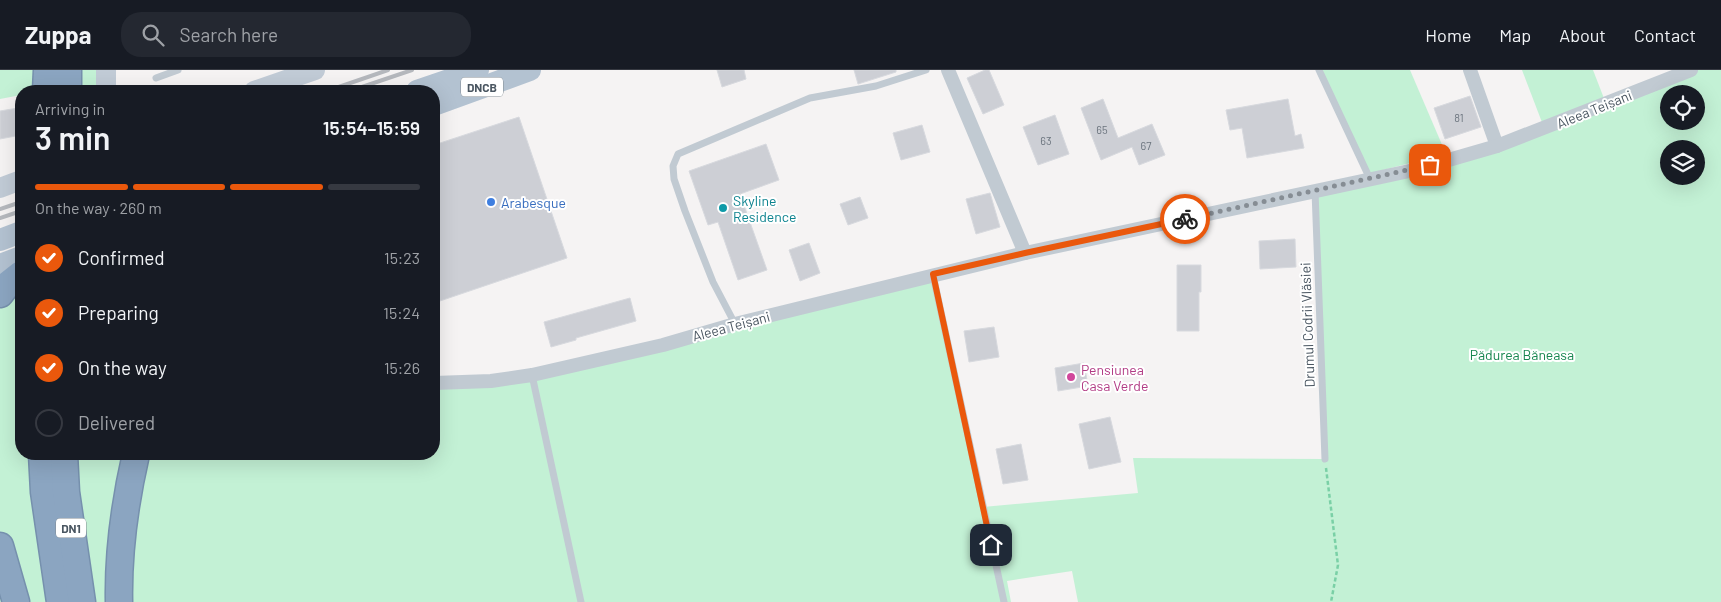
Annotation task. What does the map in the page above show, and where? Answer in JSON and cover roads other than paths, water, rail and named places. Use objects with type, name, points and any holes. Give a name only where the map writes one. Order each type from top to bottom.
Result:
[{"type":"highway","points":[[46,85],[47,70]]},
{"type":"highway","points":[[68,70],[68,85]]},
{"type":"highway","points":[[0,281],[15,270]]},
{"type":"highway","points":[[0,294],[15,279]]},
{"type":"highway","name":"DN1","points":[[42,460],[44,492],[60,602]]},
{"type":"highway","name":"DN1","points":[[64,460],[66,492],[82,602]]},
{"type":"highway","points":[[119,602],[121,548],[127,498],[135,460]]},
{"type":"highway","points":[[0,546],[16,602]]},
{"type":"main road","name":"DNCB","points":[[434,85],[478,70]]},
{"type":"main road","name":"DNCB","points":[[440,103],[530,70]]},
{"type":"main road","points":[[0,240],[15,234]]},
{"type":"main road","points":[[0,265],[15,259]]},
{"type":"street","points":[[106,70],[106,85]]},
{"type":"street","points":[[271,85],[315,70]]},
{"type":"street","points":[[1470,70],[1497,146]]},
{"type":"street","name":"Aleea Teișani","points":[[440,383],[491,382],[532,375],[663,345],[735,324],[933,274],[1414,170],[1497,146],[1691,70]]},
{"type":"street","points":[[954,72],[1025,253]]},
{"type":"street","points":[[0,188],[15,182]]},
{"type":"lane","points":[[156,78],[178,70]]},
{"type":"lane","points":[[735,324],[714,282],[674,179],[673,166],[678,154],[810,98],[876,86],[926,70]]},
{"type":"lane","points":[[1319,70],[1370,179]]},
{"type":"lane","name":"Drumul Codrii Vlăsiei","points":[[1315,191],[1325,459]]},
{"type":"lane","points":[[933,274],[1004,602]]},
{"type":"lane","points":[[532,375],[581,602]]},
{"type":"railway","points":[[344,85],[388,70]]},
{"type":"railway","points":[[368,85],[412,70]]},
{"type":"railway","points":[[0,209],[15,204]]},
{"type":"railway","points":[[0,218],[15,213]]},
{"type":"place","name":"Arabesque","points":[[491,202]]},
{"type":"place","name":"Skyline Residence","points":[[723,208]]},
{"type":"place","name":"Pensiunea Casa Verde","points":[[1071,377]]},
{"type":"park label","name":"Pădurea Băneasa","points":[[1522,354]]}]
